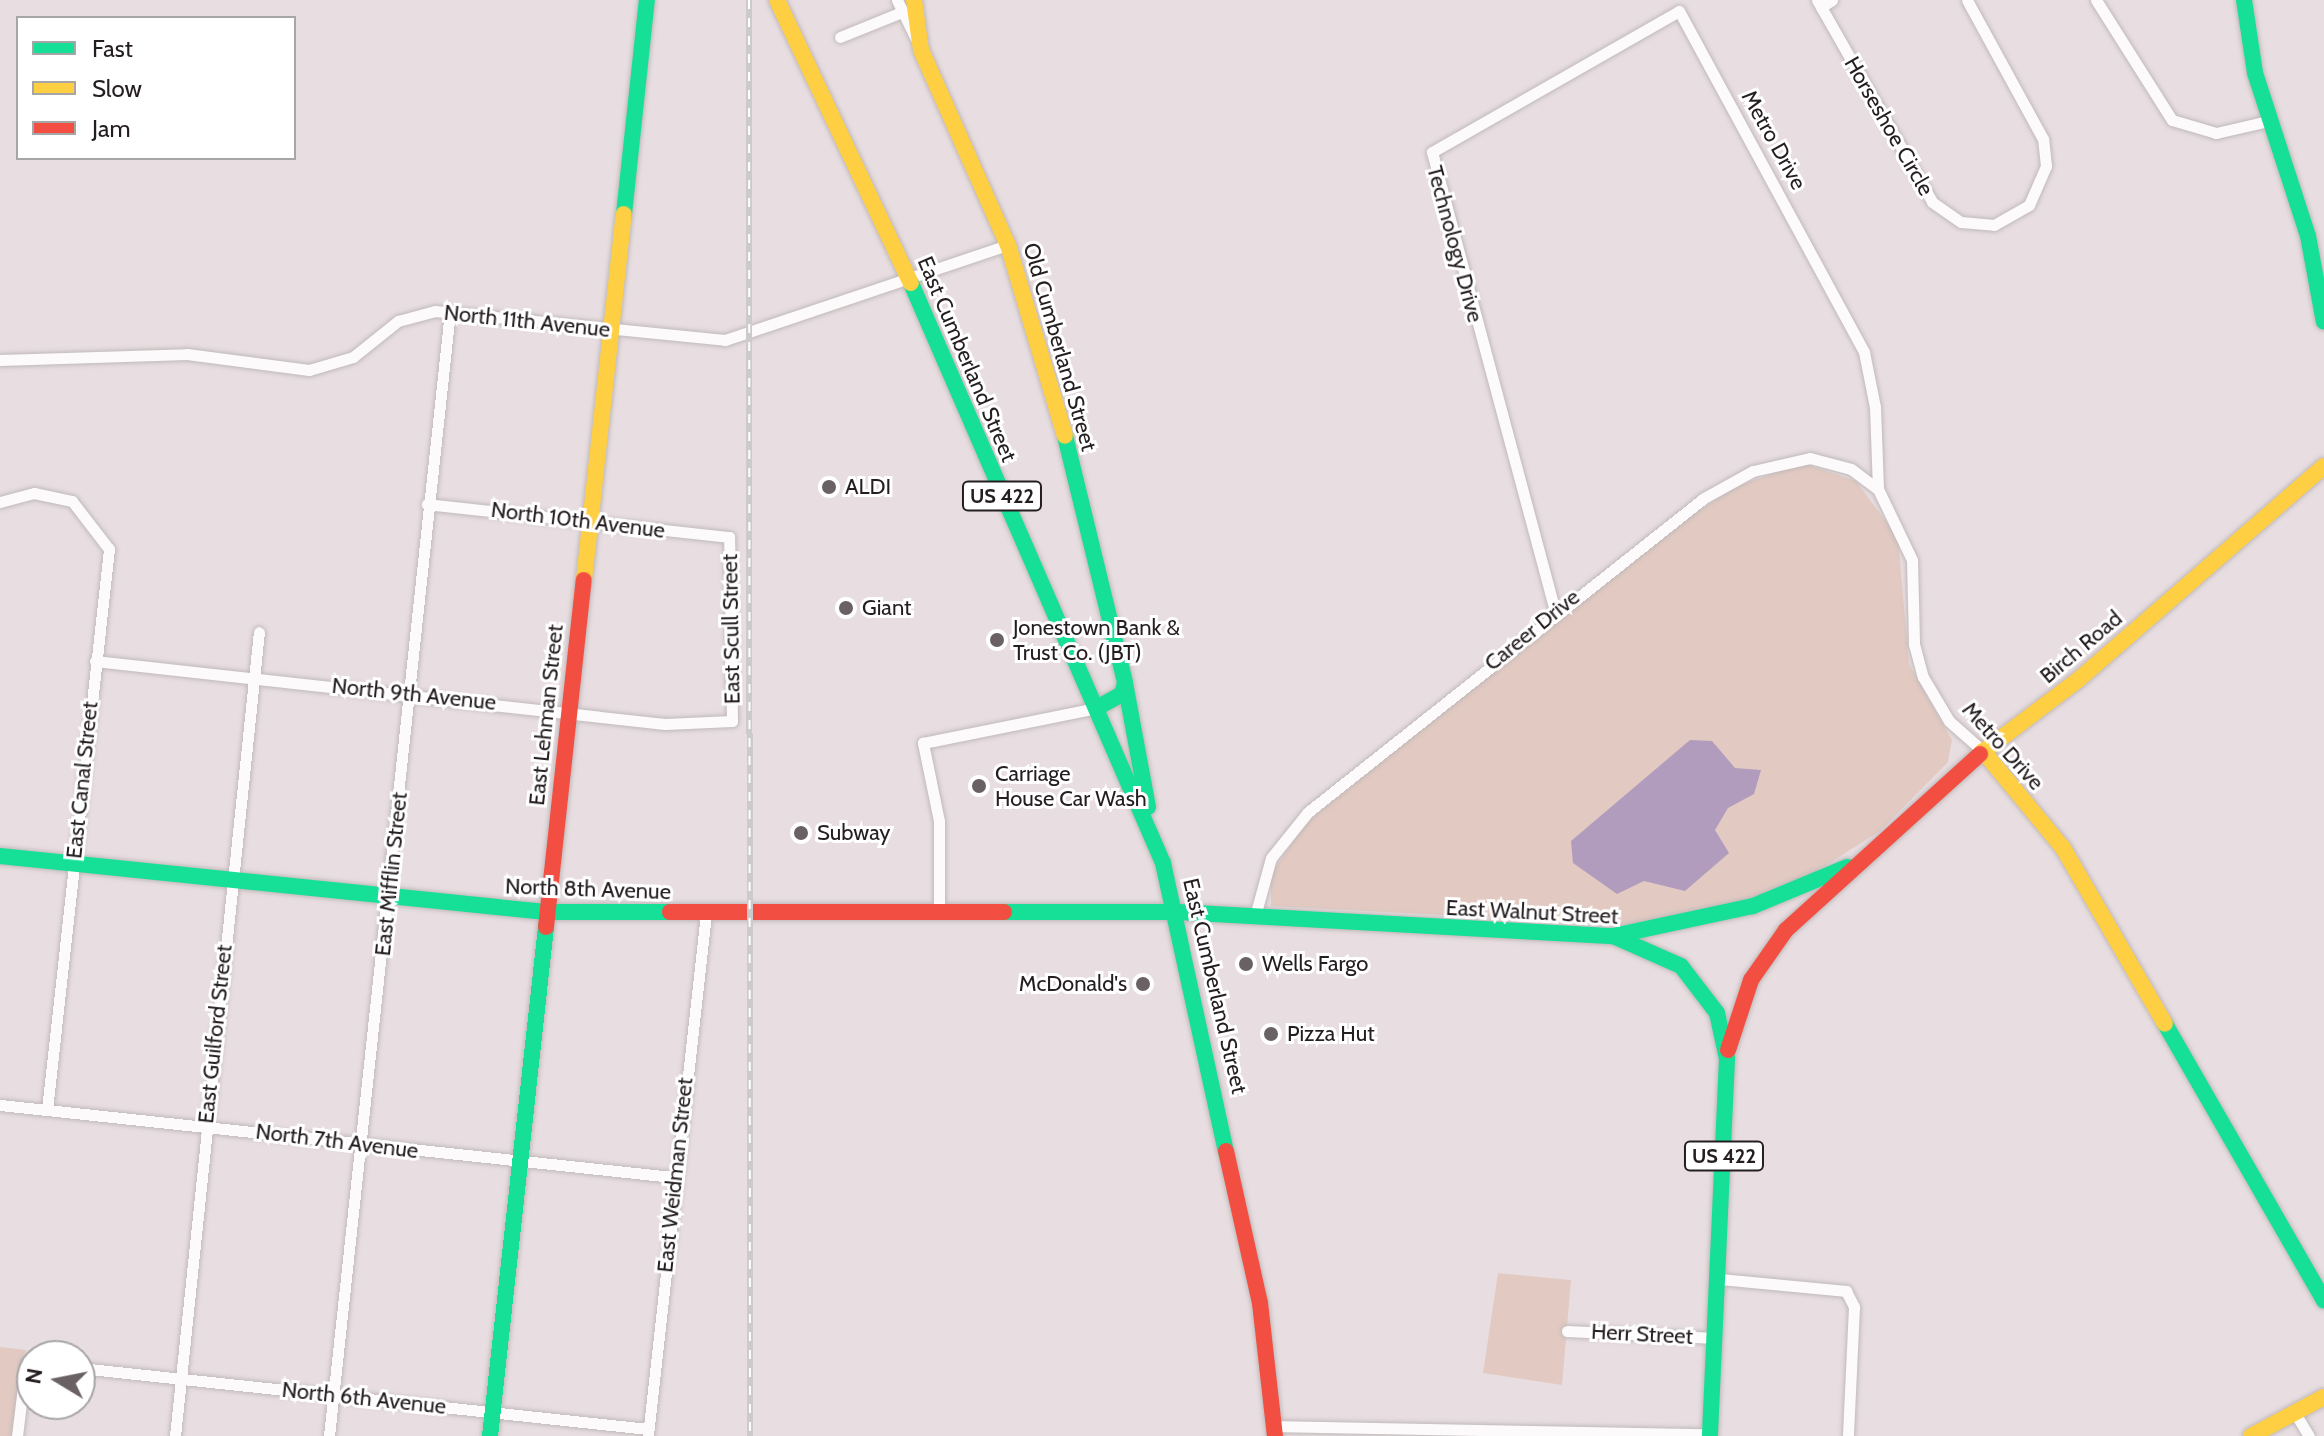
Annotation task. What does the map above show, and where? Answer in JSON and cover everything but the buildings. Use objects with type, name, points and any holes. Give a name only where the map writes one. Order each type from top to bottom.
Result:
[{"type":"main road","name":"East Lehman Street","points":[[490,1436],[647,0]]},
{"type":"main road","name":"East Cumberland Street","points":[[777,0],[911,283],[1163,863],[1178,912],[1237,1189],[1275,1431]]},
{"type":"main road","points":[[2244,0],[2268,121],[2308,236],[2324,322]]},
{"type":"main road","name":"Old Cumberland Street","points":[[908,6],[921,50],[1008,245],[1053,388],[1125,683],[1154,842]]},
{"type":"main road","name":"Birch Road","points":[[1727,1059],[1732,1025],[1766,954],[1863,859],[1983,751],[2078,680],[2324,466]]},
{"type":"main road","points":[[1097,708],[1122,694],[1125,683]]},
{"type":"main road","name":"Metro Drive","points":[[1983,751],[2063,848],[2324,1301]]},
{"type":"main road","name":"North 8th Avenue","points":[[0,856],[73,860],[546,912],[1178,912]]},
{"type":"main road","name":"Birch Road","points":[[1613,936],[1753,906],[1863,859]]},
{"type":"main road","name":"US 422","points":[[1163,863],[1198,901],[1232,914]]},
{"type":"main road","name":"East Walnut Street","points":[[1178,912],[1613,936],[1667,955],[1693,977],[1717,1013],[1727,1059],[1720,1279],[1710,1435]]},
{"type":"main road","points":[[2251,1436],[2324,1397]]},
{"type":"street","points":[[897,0],[908,6]]},
{"type":"street","points":[[1819,3],[1832,0]]},
{"type":"street","name":"Horseshoe Circle","points":[[1819,3],[1932,202],[1961,222],[1994,225],[2029,205],[2046,166],[2043,139],[1967,0]]},
{"type":"street","points":[[2096,0],[2172,120],[2216,133],[2268,121]]},
{"type":"street","points":[[840,37],[908,6]]},
{"type":"street","name":"Metro Drive","points":[[1679,11],[1864,352],[1875,407],[1878,489],[1912,560],[1914,644],[1923,677],[1949,721],[1983,751]]},
{"type":"street","name":"Technology Drive","points":[[1555,611],[1432,152],[1679,11]]},
{"type":"street","name":"North 11th Avenue","points":[[0,360],[187,354],[309,370],[353,357],[419,312],[450,311],[725,340],[911,283],[1008,245]]},
{"type":"street","name":"East Mifflin Street","points":[[329,1436],[363,1143],[427,504],[450,311]]},
{"type":"street","name":"Career Drive","points":[[1255,916],[1271,858],[1308,812],[1555,611],[1704,498],[1753,471],[1824,460],[1878,489]]},
{"type":"street","name":"East Canal Street","points":[[0,502],[34,493],[72,501],[109,549],[47,1110]]},
{"type":"street","name":"North 10th Avenue","points":[[427,504],[729,537]]},
{"type":"street","name":"East Scull Street","points":[[729,537],[732,721]]},
{"type":"street","name":"East Guilford Street","points":[[175,1436],[250,676],[259,632]]},
{"type":"street","name":"North 9th Avenue","points":[[95,661],[665,724],[732,721]]},
{"type":"street","points":[[939,911],[939,821],[923,743],[1097,708]]},
{"type":"street","name":"East Weidman Street","points":[[648,1432],[673,1177],[706,914]]},
{"type":"street","name":"North 7th Avenue","points":[[0,1105],[673,1177]]},
{"type":"street","points":[[1720,1279],[1846,1291],[1854,1307],[1848,1436]]},
{"type":"street","name":"Herr Street","points":[[1567,1331],[1717,1338]]},
{"type":"street","name":"North 6th Avenue","points":[[96,1370],[493,1411],[648,1432]]},
{"type":"street","points":[[2295,1413],[2309,1436]]},
{"type":"street","points":[[1275,1431],[1710,1435]]},
{"type":"shaded area","points":[[1802,463],[1856,481],[1898,538],[1909,664],[1952,740],[1948,762],[1880,831],[1817,871],[1753,898],[1632,925],[1271,906],[1271,873],[1307,822],[1670,530],[1735,487]]},
{"type":"shaded area","points":[[1690,740],[1712,741],[1735,768],[1761,770],[1754,794],[1728,808],[1715,830],[1729,853],[1685,891],[1644,881],[1617,894],[1573,863],[1571,841]]},
{"type":"shaded area","points":[[1498,1273],[1571,1280],[1562,1385],[1483,1373]]},
{"type":"shaded area","points":[[0,1347],[16,1349],[18,1420],[16,1436],[0,1436]]},
{"type":"railway","points":[[749,0],[750,1436]]},
{"type":"traffic: fast","points":[[624,214],[647,0]]},
{"type":"traffic: fast","points":[[2244,0],[2255,73],[2308,236],[2324,322]]},
{"type":"traffic: fast","points":[[911,283],[1163,863],[1226,1151]]},
{"type":"traffic: fast","points":[[1065,436],[1125,683],[1122,694],[1097,708]]},
{"type":"traffic: fast","points":[[1125,683],[1148,807]]},
{"type":"traffic: fast","points":[[0,856],[546,912],[670,912]]},
{"type":"traffic: fast","points":[[1613,936],[1753,906],[1847,867]]},
{"type":"traffic: fast","points":[[1004,912],[1178,912]]},
{"type":"traffic: fast","points":[[1178,912],[1613,936],[1681,966],[1717,1013],[1727,1059],[1710,1436]]},
{"type":"traffic: fast","points":[[490,1436],[546,927]]},
{"type":"traffic: fast","points":[[2165,1024],[2324,1301]]},
{"type":"traffic: slow","points":[[777,0],[911,283]]},
{"type":"traffic: slow","points":[[914,0],[921,50],[1008,245],[1065,436]]},
{"type":"traffic: slow","points":[[584,580],[624,214]]},
{"type":"traffic: slow","points":[[1980,754],[2078,680],[2324,466]]},
{"type":"traffic: slow","points":[[1983,751],[2063,848],[2165,1024]]},
{"type":"traffic: slow","points":[[2251,1436],[2324,1397]]},
{"type":"traffic: jam","points":[[546,927],[584,580]]},
{"type":"traffic: jam","points":[[1728,1050],[1751,980],[1786,930],[1980,754]]},
{"type":"traffic: jam","points":[[670,912],[1004,912]]},
{"type":"traffic: jam","points":[[1226,1151],[1260,1303],[1275,1436]]},
{"type":"place","name":"ALDI","points":[[829,487]]},
{"type":"place","name":"Giant","points":[[846,608]]},
{"type":"place","name":"Jonestown Bank & Trust Co. (JBT)","points":[[997,640]]},
{"type":"place","name":"Carriage House Car Wash","points":[[979,786]]},
{"type":"place","name":"Subway","points":[[801,833]]},
{"type":"place","name":"Wells Fargo","points":[[1246,964]]},
{"type":"place","name":"McDonald's","points":[[1143,984]]},
{"type":"place","name":"Pizza Hut","points":[[1271,1034]]}]
